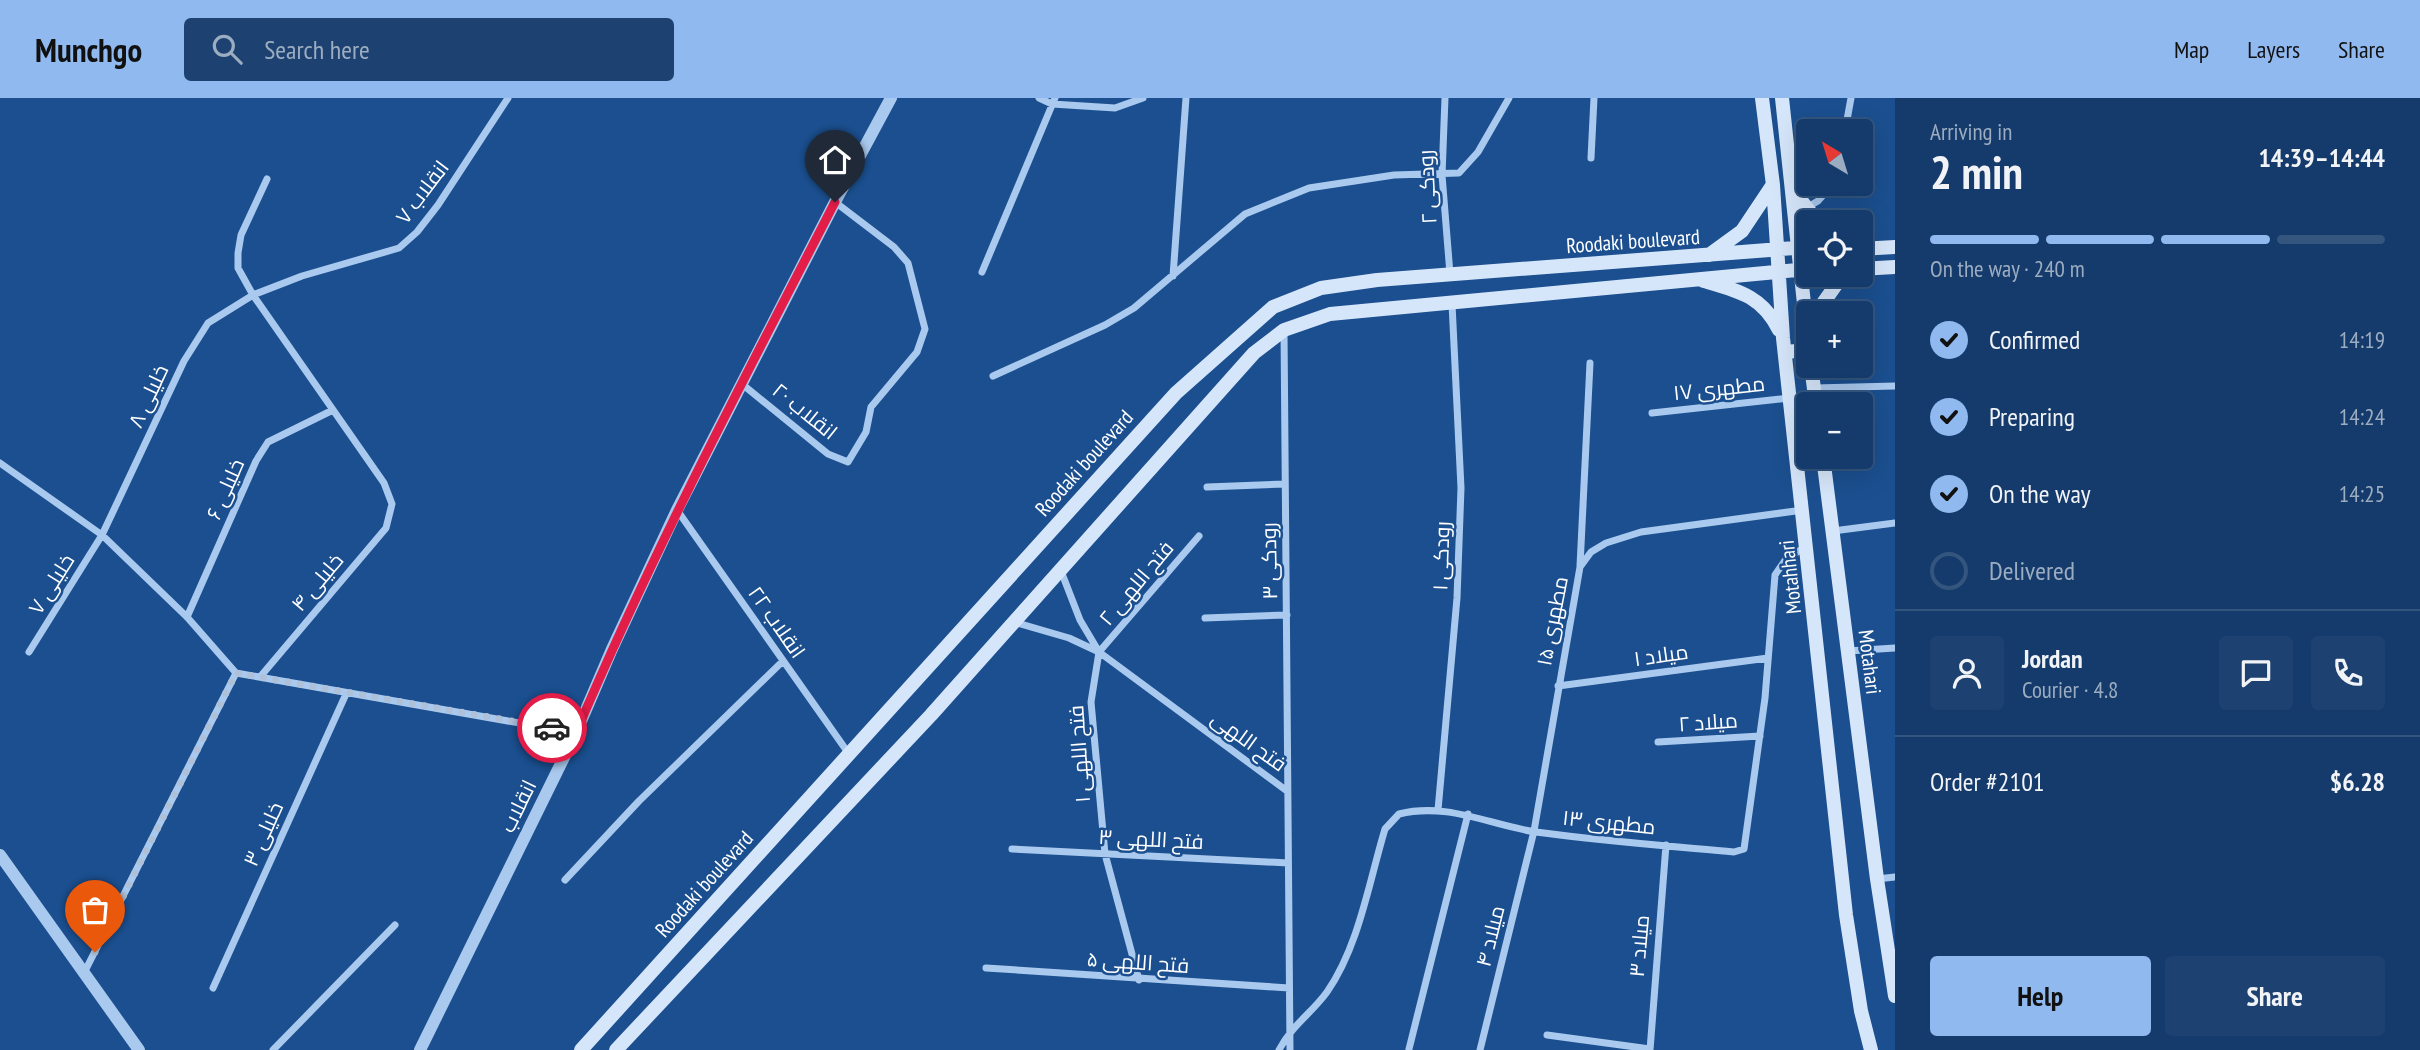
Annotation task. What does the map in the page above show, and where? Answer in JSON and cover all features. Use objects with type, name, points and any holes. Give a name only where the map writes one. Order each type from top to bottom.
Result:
[{"type":"main road","name":"Motahhari","points":[[1762,98],[1773,185],[1784,345],[1846,915],[1861,1011],[1871,1050]]},
{"type":"main road","points":[[1782,98],[1796,215]]},
{"type":"main road","points":[[1770,164],[1789,162]]},
{"type":"main road","points":[[1705,257],[1742,231],[1773,185]]},
{"type":"main road","points":[[1791,188],[1805,209]]},
{"type":"main road","name":"Roodaki boulevard","points":[[581,1050],[1176,393],[1273,307],[1321,288],[1450,274],[1705,257],[1796,247]]},
{"type":"main road","points":[[1873,248],[1895,247]]},
{"type":"main road","points":[[1873,269],[1895,267]]},
{"type":"main road","name":"Roodaki boulevard","points":[[616,1050],[1014,622],[1254,353],[1284,330],[1329,314],[1796,269]]},
{"type":"main road","points":[[1696,279],[1736,290],[1757,301],[1770,312],[1784,345],[1796,348]]},
{"type":"main road","points":[[1813,378],[1814,392]]},
{"type":"main road","name":"Motahari","points":[[1824,469],[1877,879],[1895,996]]},
{"type":"street","name":"انقلاب ۷","points":[[253,296],[302,276],[399,248],[438,205],[508,98]]},
{"type":"street","name":"انقلاب","points":[[422,1047],[576,733],[677,510],[891,98]]},
{"type":"street","points":[[1039,98],[1115,108],[1143,98]]},
{"type":"street","points":[[1173,276],[1186,98]]},
{"type":"street","name":"رودکی ۲","points":[[1445,98],[1442,175],[1450,274]]},
{"type":"street","points":[[993,376],[1105,325],[1173,276],[1222,231],[1245,214],[1309,188],[1394,175],[1459,173],[1469,165],[1509,98]]},
{"type":"street","points":[[1591,158],[1594,98]]},
{"type":"street","points":[[1847,119],[1851,98]]},
{"type":"street","points":[[982,272],[1054,101]]},
{"type":"street","points":[[267,179],[241,235],[238,268],[253,296],[333,410]]},
{"type":"street","points":[[1805,209],[1822,196]]},
{"type":"street","name":"انقلاب ۲۰","points":[[742,384],[828,454],[848,462],[866,432],[871,407],[917,352],[925,329],[908,263],[894,247],[835,202]]},
{"type":"street","name":"خلیلی ۸","points":[[102,535],[184,361],[208,323],[253,296]]},
{"type":"street","name":"رودکی ۱","points":[[1438,810],[1457,598],[1461,488],[1452,304]]},
{"type":"street","name":"رودکی ۳","points":[[1284,330],[1287,791]]},
{"type":"street","points":[[1580,567],[1590,363]]},
{"type":"street","points":[[1814,388],[1895,386]]},
{"type":"street","name":"مطهری ۱۷","points":[[1652,413],[1790,398]]},
{"type":"street","name":"خلیلی ۴","points":[[260,677],[386,528],[392,504],[384,483],[333,410]]},
{"type":"street","name":"خلیلی ۶","points":[[187,617],[256,461],[268,442],[333,410]]},
{"type":"street","points":[[0,463],[102,535],[187,617],[236,673],[576,733]]},
{"type":"street","points":[[1206,487],[1285,484]]},
{"type":"street","name":"انقلاب ۲۲","points":[[677,510],[849,754]]},
{"type":"street","name":"مطهری ۱۵","points":[[1534,831],[1580,567],[1591,552],[1606,543],[1641,533],[1803,510]]},
{"type":"street","points":[[1832,531],[1895,523]]},
{"type":"street","name":"خلیلی ۷","points":[[29,652],[102,535]]},
{"type":"street","name":"فتح اللهی ۲","points":[[1100,652],[1199,536]]},
{"type":"street","name":"مطهری ۱۳","points":[[1289,1029],[1326,993],[1345,960],[1385,829],[1391,819],[1411,811],[1438,810],[1468,814],[1534,831],[1734,852],[1744,849],[1769,658],[1775,575],[1786,559],[1807,545]]},
{"type":"street","points":[[1061,570],[1080,620],[1100,652]]},
{"type":"street","points":[[1205,618],[1287,615]]},
{"type":"street","points":[[1014,622],[1069,638],[1100,652]]},
{"type":"street","points":[[1848,651],[1895,648]]},
{"type":"street","name":"فتح اللهی","points":[[1100,652],[1287,791],[1290,1050]]},
{"type":"street","name":"فتح اللهی ۱","points":[[1100,652],[1091,702],[1105,854],[1139,980]]},
{"type":"street","name":"میلاد ۱","points":[[1558,686],[1769,658]]},
{"type":"street","points":[[565,880],[639,801],[783,661]]},
{"type":"street","points":[[84,973],[236,673]]},
{"type":"street","name":"خلیلی ۳","points":[[213,988],[346,694]]},
{"type":"street","name":"میلاد ۲","points":[[1657,742],[1760,736]]},
{"type":"street","points":[[1409,1049],[1468,814]]},
{"type":"street","name":"میلاد ۴","points":[[1480,1050],[1534,831]]},
{"type":"street","name":"میلاد ۳","points":[[1650,1050],[1666,845]]},
{"type":"street","name":"فتح اللهی ۳","points":[[1012,849],[1288,863]]},
{"type":"street","points":[[0,855],[139,1050]]},
{"type":"street","points":[[1877,879],[1895,877]]},
{"type":"street","points":[[273,1050],[395,925]]},
{"type":"street","name":"فتح اللهی ۵","points":[[986,968],[1289,988]]},
{"type":"street","name":"فتح اللهی","points":[[1279,1050],[1289,1029]]},
{"type":"street","points":[[1547,1035],[1650,1050]]},
{"type":"way so far","points":[[95,952],[236,673],[298,686],[552,728]]},
{"type":"route","points":[[552,728],[576,733],[677,510],[835,202]]}]
